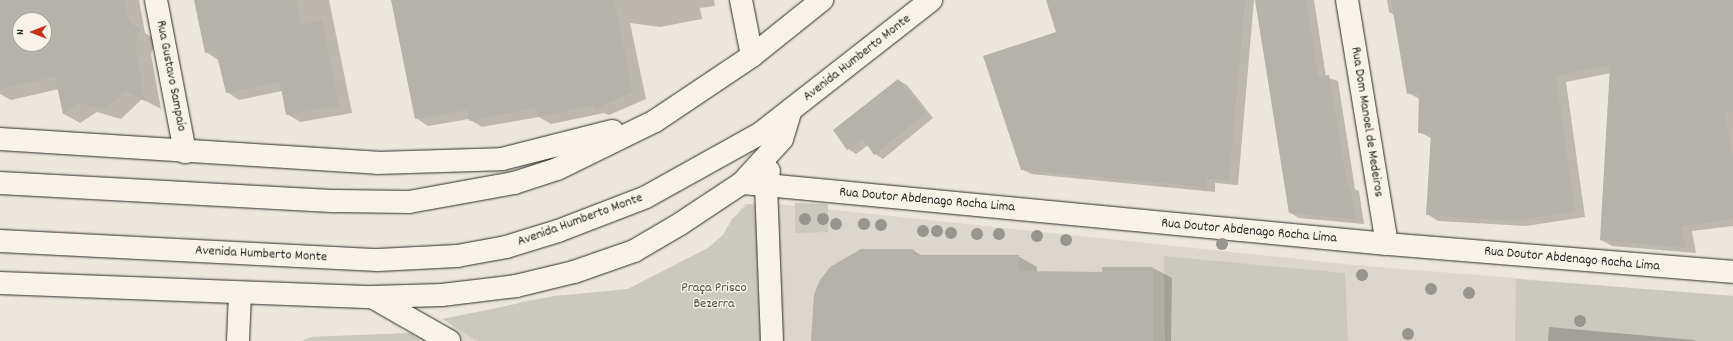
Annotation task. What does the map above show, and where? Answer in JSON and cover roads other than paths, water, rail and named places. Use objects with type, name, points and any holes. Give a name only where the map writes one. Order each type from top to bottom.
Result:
[{"type":"main road","name":"Rua Gustavo Sampaio","points":[[156,0],[185,152]]},
{"type":"main road","points":[[741,0],[752,56]]},
{"type":"main road","points":[[0,183],[336,201],[409,202],[514,183],[557,169],[655,121],[752,56],[822,0]]},
{"type":"main road","name":"Avenida Humberto Monte","points":[[0,241],[378,260],[457,256],[506,247],[558,231],[646,197],[761,133],[931,0]]},
{"type":"main road","name":"Rua Dom Manoel de Medeiros","points":[[1347,0],[1387,244]]},
{"type":"main road","points":[[0,283],[372,298],[480,292],[574,272],[634,251],[742,183],[773,152],[782,139],[791,109]]},
{"type":"main road","points":[[0,139],[185,152],[377,163],[502,159],[655,121]]},
{"type":"main road","points":[[772,341],[766,185],[773,152]]},
{"type":"main road","name":"Rua Doutor Abdenago Rocha Lima","points":[[742,183],[1387,244],[1733,272]]},
{"type":"main road","points":[[238,341],[240,293]]},
{"type":"main road","points":[[372,298],[449,341]]},
{"type":"park label","name":"Praça Prisco Bezerra","points":[[714,296]]}]
